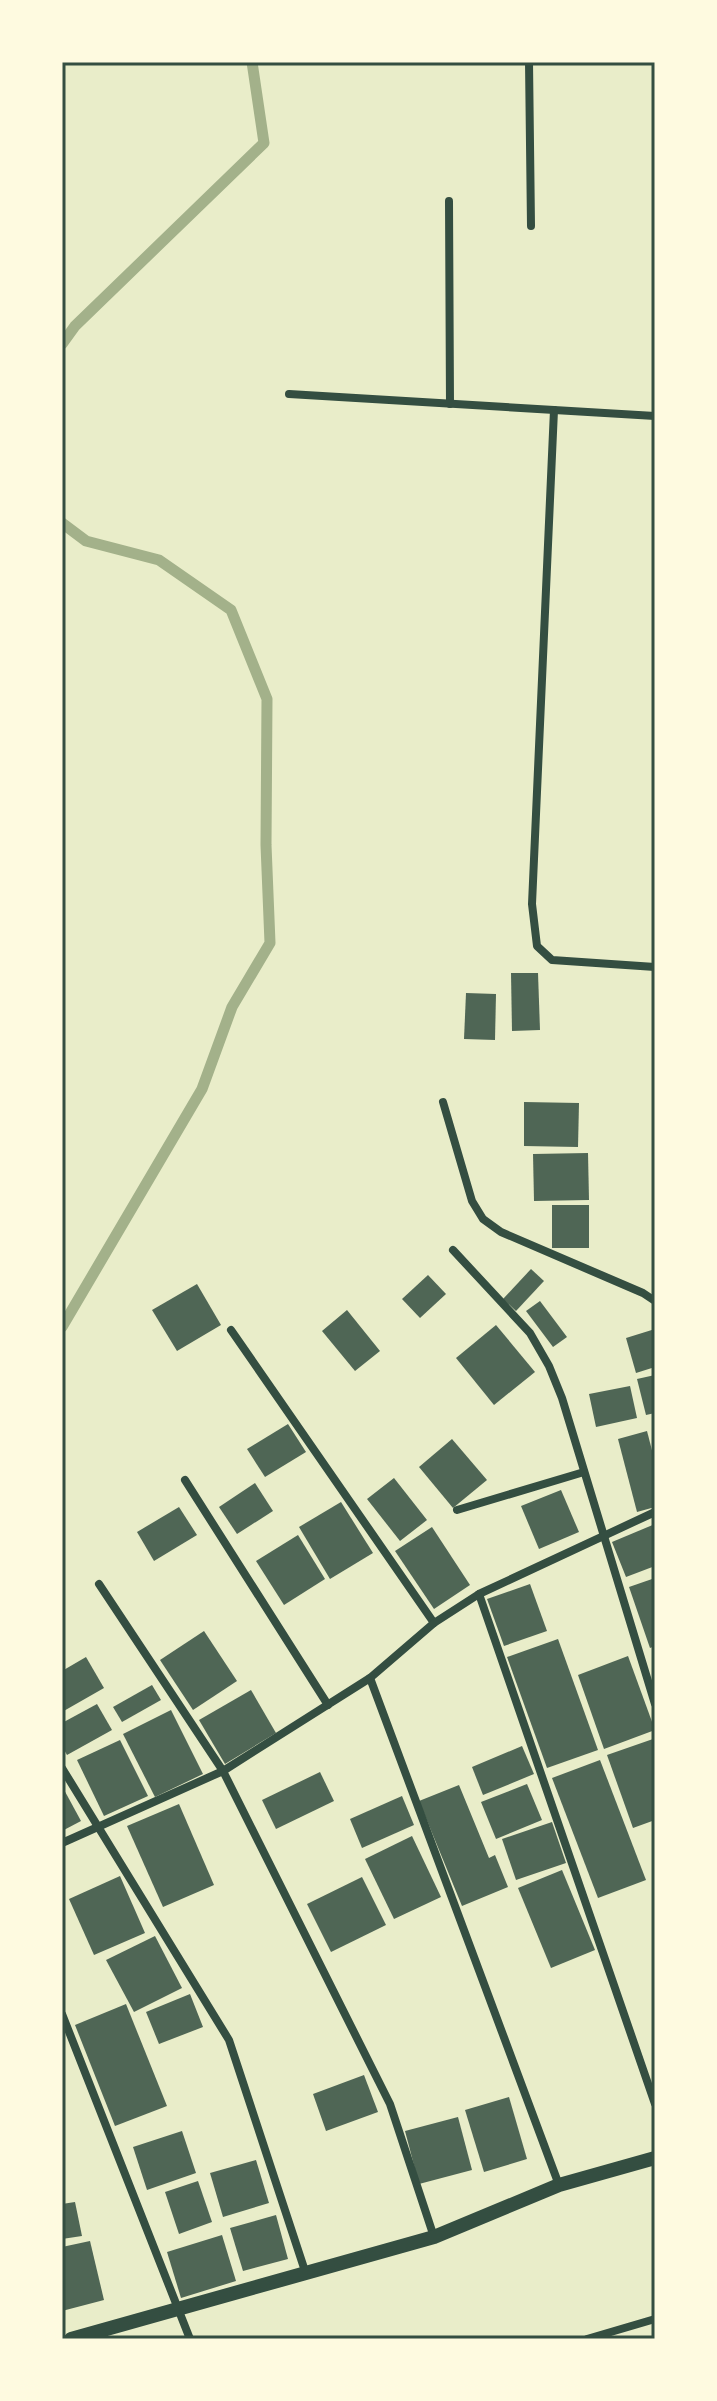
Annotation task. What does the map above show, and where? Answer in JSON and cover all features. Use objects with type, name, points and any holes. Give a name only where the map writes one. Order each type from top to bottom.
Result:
[{"type":"street","points":[[529,62],[531,226]]},
{"type":"street","points":[[449,201],[450,404]]},
{"type":"street","points":[[289,394],[655,416]]},
{"type":"street","points":[[554,410],[532,904],[537,946],[552,960],[655,967]]},
{"type":"street","points":[[443,1102],[472,1201],[483,1219],[501,1232],[655,1301]]},
{"type":"street","points":[[453,1250],[530,1333],[549,1366],[562,1398],[655,1704]]},
{"type":"street","points":[[231,1330],[434,1623]]},
{"type":"street","points":[[457,1510],[584,1472]]},
{"type":"street","points":[[185,1480],[328,1705]]},
{"type":"street","points":[[62,1843],[223,1771],[370,1678],[434,1623],[479,1594],[655,1512]]},
{"type":"street","points":[[99,1584],[223,1771],[390,2104],[434,2237]]},
{"type":"street","points":[[479,1594],[655,2104]]},
{"type":"street","points":[[370,1678],[559,2185]]},
{"type":"street","points":[[62,1768],[229,2040],[305,2271]]},
{"type":"street","points":[[62,2014],[190,2339]]},
{"type":"street","points":[[71,2339],[434,2237],[559,2185],[655,2158]]},
{"type":"street","points":[[587,2339],[655,2319]]},
{"type":"building","points":[[511,973],[538,973],[540,1030],[512,1031]]},
{"type":"building","points":[[466,993],[496,994],[495,1040],[464,1039]]},
{"type":"building","points":[[524,1102],[579,1103],[578,1147],[524,1146]]},
{"type":"building","points":[[588,1153],[589,1200],[534,1201],[533,1154]]},
{"type":"building","points":[[552,1205],[589,1205],[589,1248],[552,1248]]},
{"type":"building","points":[[531,1269],[544,1281],[516,1311],[503,1299]]},
{"type":"building","points":[[428,1275],[446,1294],[420,1318],[402,1299]]},
{"type":"building","points":[[197,1284],[221,1325],[177,1351],[152,1310]]},
{"type":"building","points":[[540,1301],[567,1337],[553,1347],[526,1311]]},
{"type":"building","points":[[347,1310],[380,1351],[355,1371],[322,1331]]},
{"type":"building","points":[[496,1325],[535,1372],[494,1405],[456,1358]]},
{"type":"building","points":[[655,1329],[655,1367],[636,1373],[626,1338]]},
{"type":"building","points":[[655,1375],[655,1413],[646,1415],[637,1379]]},
{"type":"building","points":[[630,1386],[637,1418],[596,1427],[589,1394]]},
{"type":"building","points":[[288,1424],[306,1452],[265,1477],[247,1449]]},
{"type":"building","points":[[647,1431],[655,1462],[655,1507],[637,1512],[618,1439]]},
{"type":"building","points":[[452,1439],[487,1480],[453,1508],[419,1467]]},
{"type":"building","points":[[394,1478],[427,1520],[400,1541],[367,1499]]},
{"type":"building","points":[[255,1483],[273,1511],[237,1534],[219,1507]]},
{"type":"building","points":[[561,1490],[579,1532],[539,1549],[521,1506]]},
{"type":"building","points":[[341,1502],[373,1553],[330,1579],[299,1527]]},
{"type":"building","points":[[179,1507],[197,1535],[154,1561],[137,1532]]},
{"type":"building","points":[[655,1524],[655,1566],[626,1577],[612,1542]]},
{"type":"building","points":[[432,1527],[470,1585],[434,1609],[395,1551]]},
{"type":"building","points":[[298,1535],[325,1579],[284,1605],[256,1561]]},
{"type":"building","points":[[655,1578],[655,1646],[650,1648],[629,1587]]},
{"type":"building","points":[[530,1584],[547,1631],[504,1646],[487,1599]]},
{"type":"building","points":[[204,1631],[237,1681],[193,1710],[160,1660]]},
{"type":"building","points":[[558,1639],[598,1750],[547,1768],[507,1657]]},
{"type":"building","points":[[628,1656],[655,1730],[604,1749],[578,1675]]},
{"type":"building","points":[[86,1657],[104,1688],[62,1712],[62,1671]]},
{"type":"building","points":[[152,1685],[161,1700],[122,1722],[113,1707]]},
{"type":"building","points":[[251,1690],[276,1733],[225,1764],[199,1720]]},
{"type":"building","points":[[97,1704],[112,1730],[67,1755],[62,1746],[62,1723]]},
{"type":"building","points":[[171,1710],[203,1774],[155,1797],[123,1734]]},
{"type":"building","points":[[653,1739],[655,1820],[633,1828],[607,1755]]},
{"type":"building","points":[[120,1740],[148,1796],[104,1816],[77,1760]]},
{"type":"building","points":[[522,1746],[534,1774],[483,1795],[472,1767]]},
{"type":"building","points":[[600,1760],[646,1880],[598,1898],[552,1778]]},
{"type":"building","points":[[320,1772],[334,1801],[276,1829],[262,1800]]},
{"type":"building","points":[[527,1784],[542,1820],[496,1839],[481,1802]]},
{"type":"building","points":[[459,1785],[489,1858],[495,1855],[508,1887],[462,1906],[419,1801]]},
{"type":"building","points":[[62,1786],[81,1821],[62,1831]]},
{"type":"building","points":[[402,1796],[414,1825],[362,1848],[350,1819]]},
{"type":"building","points":[[179,1804],[214,1885],[163,1907],[127,1826]]},
{"type":"building","points":[[552,1822],[566,1863],[516,1880],[502,1839]]},
{"type":"building","points":[[412,1836],[441,1897],[394,1919],[365,1859]]},
{"type":"building","points":[[562,1870],[595,1950],[551,1968],[518,1888]]},
{"type":"building","points":[[120,1876],[145,1933],[94,1955],[69,1899]]},
{"type":"building","points":[[362,1877],[386,1925],[331,1952],[307,1904]]},
{"type":"building","points":[[155,1936],[182,1988],[134,2012],[106,1960]]},
{"type":"building","points":[[190,1994],[203,2027],[159,2044],[146,2012]]},
{"type":"building","points":[[126,2004],[167,2106],[115,2126],[75,2025]]},
{"type":"building","points":[[364,2075],[378,2112],[326,2131],[313,2094]]},
{"type":"building","points":[[509,2097],[527,2159],[484,2172],[465,2110]]},
{"type":"building","points":[[458,2117],[472,2170],[419,2184],[405,2131]]},
{"type":"building","points":[[182,2131],[196,2173],[147,2190],[133,2147]]},
{"type":"building","points":[[256,2160],[269,2203],[223,2217],[210,2173]]},
{"type":"building","points":[[198,2181],[212,2222],[179,2234],[165,2192]]},
{"type":"building","points":[[75,2202],[82,2236],[62,2239],[62,2204]]},
{"type":"building","points":[[276,2215],[288,2259],[243,2271],[230,2228]]},
{"type":"building","points":[[222,2235],[236,2281],[181,2298],[167,2252]]},
{"type":"building","points":[[90,2241],[104,2300],[62,2311],[62,2247]]},
{"type":"waterway","points":[[62,344],[75,326],[264,143],[252,62]]},
{"type":"waterway","points":[[62,523],[86,541],[159,560],[231,610],[267,699],[266,845],[270,943],[232,1007],[202,1089],[62,1327]]}]
